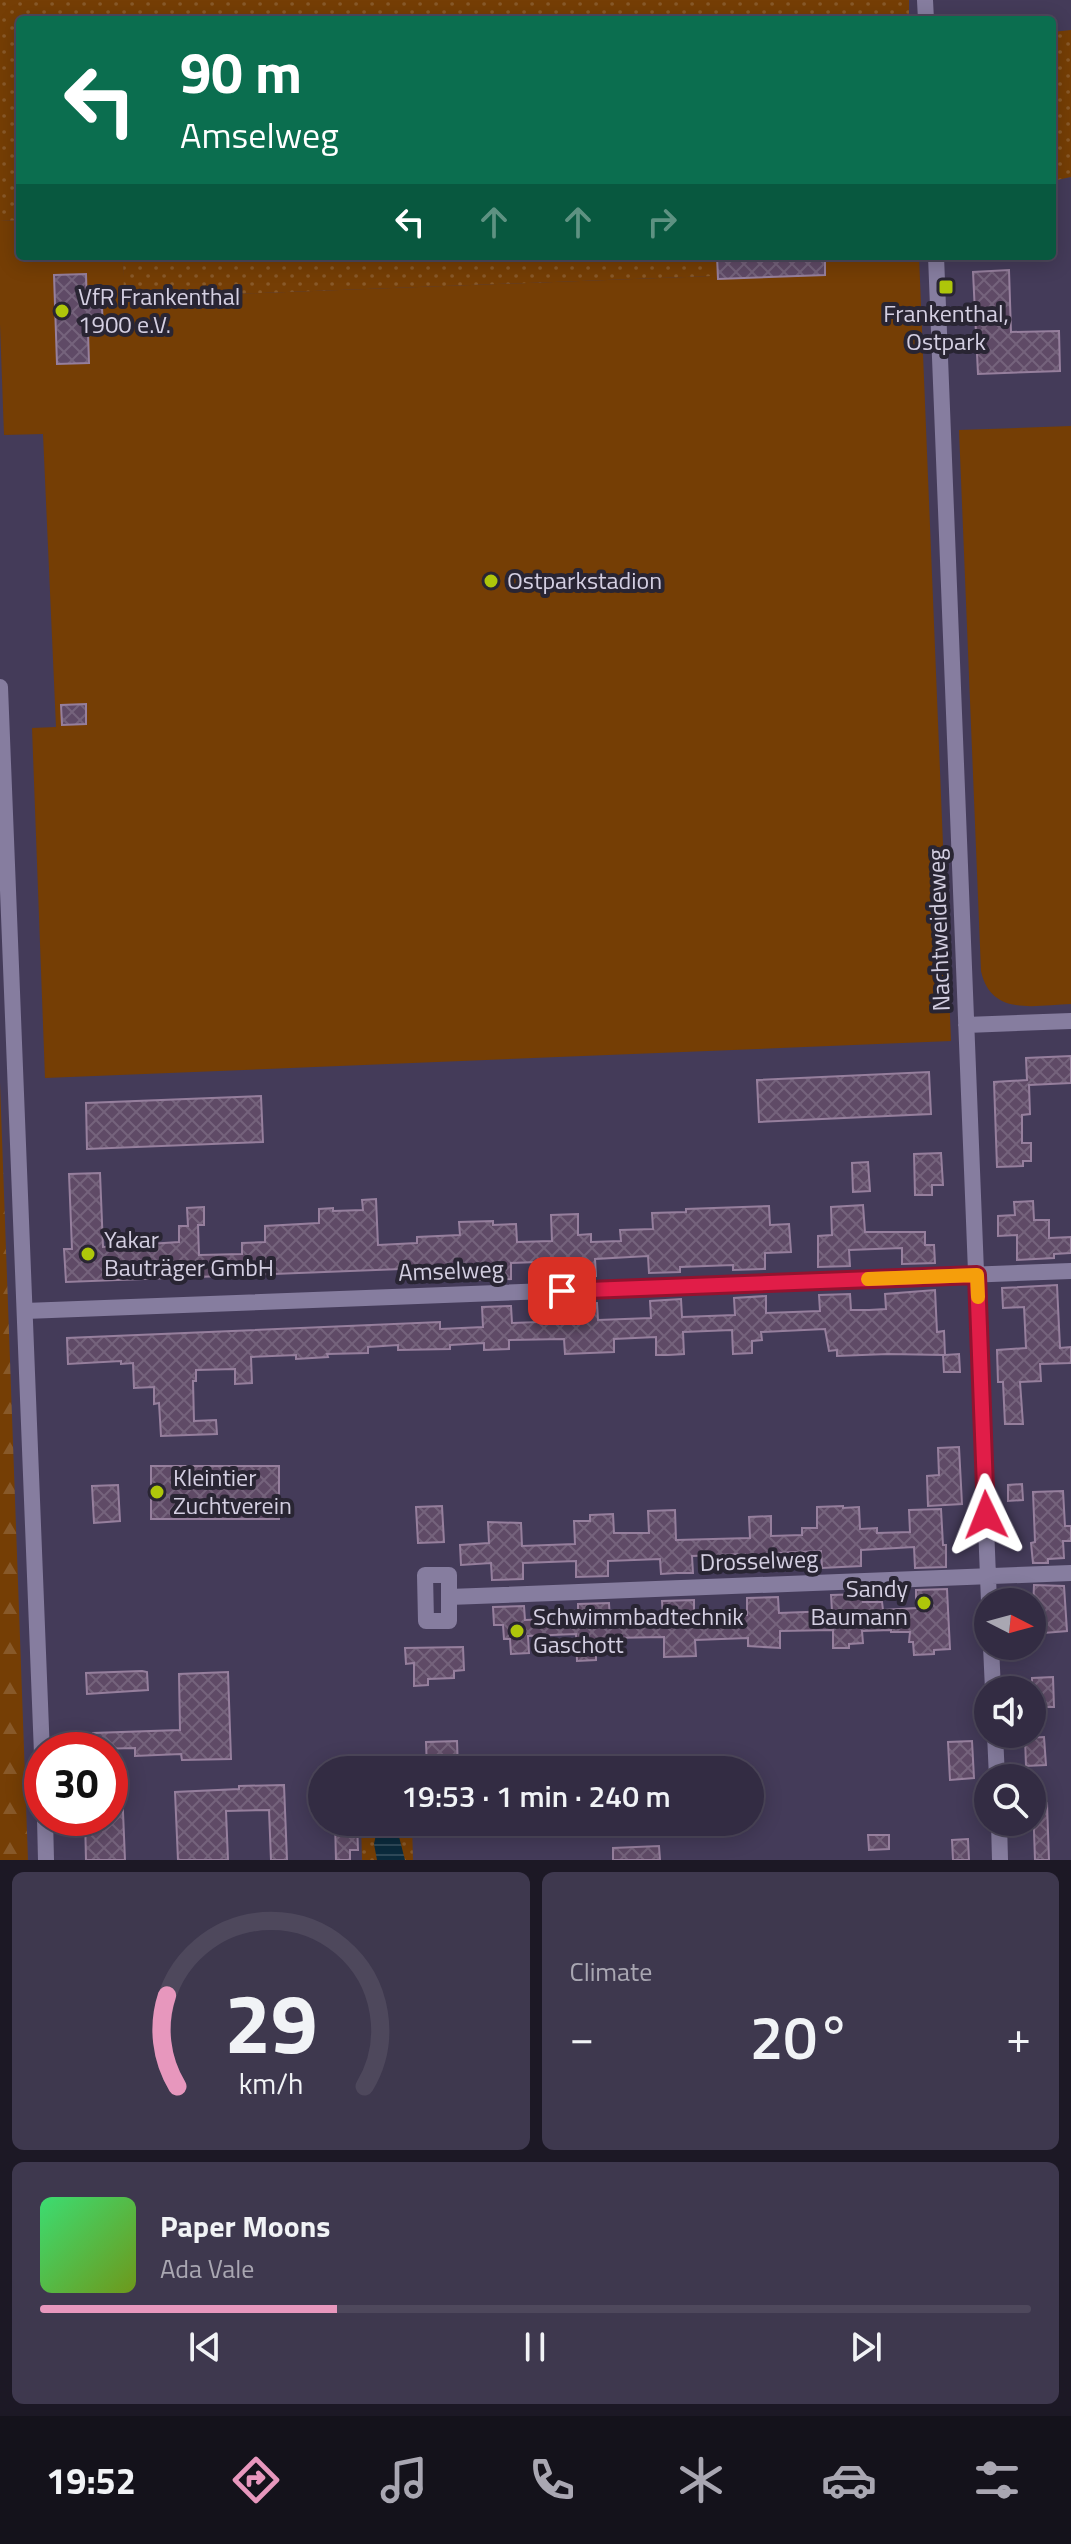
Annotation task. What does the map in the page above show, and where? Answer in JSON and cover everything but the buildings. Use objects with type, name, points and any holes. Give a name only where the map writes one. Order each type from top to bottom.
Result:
[{"type":"street","name":"Nachtweideweg","points":[[936,260],[988,1588]]},
{"type":"street","points":[[0,687],[41,1732]]},
{"type":"street","points":[[966,1025],[1071,1021]]},
{"type":"street","name":"Amselweg","points":[[25,1311],[1071,1271]]},
{"type":"street","name":"Drosselweg","points":[[449,1597],[1071,1573]]},
{"type":"street","points":[[45,1836],[46,1860]]},
{"type":"street","points":[[999,1836],[1000,1860]]},
{"type":"green space","points":[[0,0],[909,0],[909,16],[16,16],[16,220],[0,221]]},
{"type":"green space","points":[[1071,30],[1071,177],[1056,180],[1056,32]]},
{"type":"green space","name":"Ostparkstadion","points":[[16,220],[16,260],[123,260],[125,298],[712,276],[712,260],[919,260],[951,1041],[45,1078],[32,728],[56,727],[43,434],[4,435],[0,221]]},
{"type":"green space","points":[[123,260],[712,260],[712,276],[124,298]]},
{"type":"green space","points":[[1071,426],[1071,1004],[1016,1005],[994,996],[986,986],[981,971],[959,430]]},
{"type":"green space","points":[[0,1083],[24,1749],[24,1836],[27,1836],[28,1860],[0,1860]]},
{"type":"green space","points":[[361,1836],[412,1836],[413,1860],[362,1860]]},
{"type":"water","points":[[376,1836],[399,1836],[405,1860],[377,1860]]},
{"type":"slow traffic","points":[[868,1279],[977,1275],[978,1297]]},
{"type":"place","name":"Frankenthal, Ostpark","points":[[946,287]]},
{"type":"place","name":"VfR Frankenthal 1900 e.V.","points":[[62,311]]},
{"type":"place","name":"Ostparkstadion","points":[[491,581]]},
{"type":"place","name":"Yakar Bauträger GmbH","points":[[88,1254]]},
{"type":"place","name":"Kleintier Zuchtverein","points":[[157,1492]]},
{"type":"place","name":"Sandy Baumann","points":[[924,1603]]},
{"type":"place","name":"Schwimmbadtechnik Gaschott","points":[[517,1631]]},
{"type":"route","points":[[562,1291],[977,1275],[986,1515]]}]
